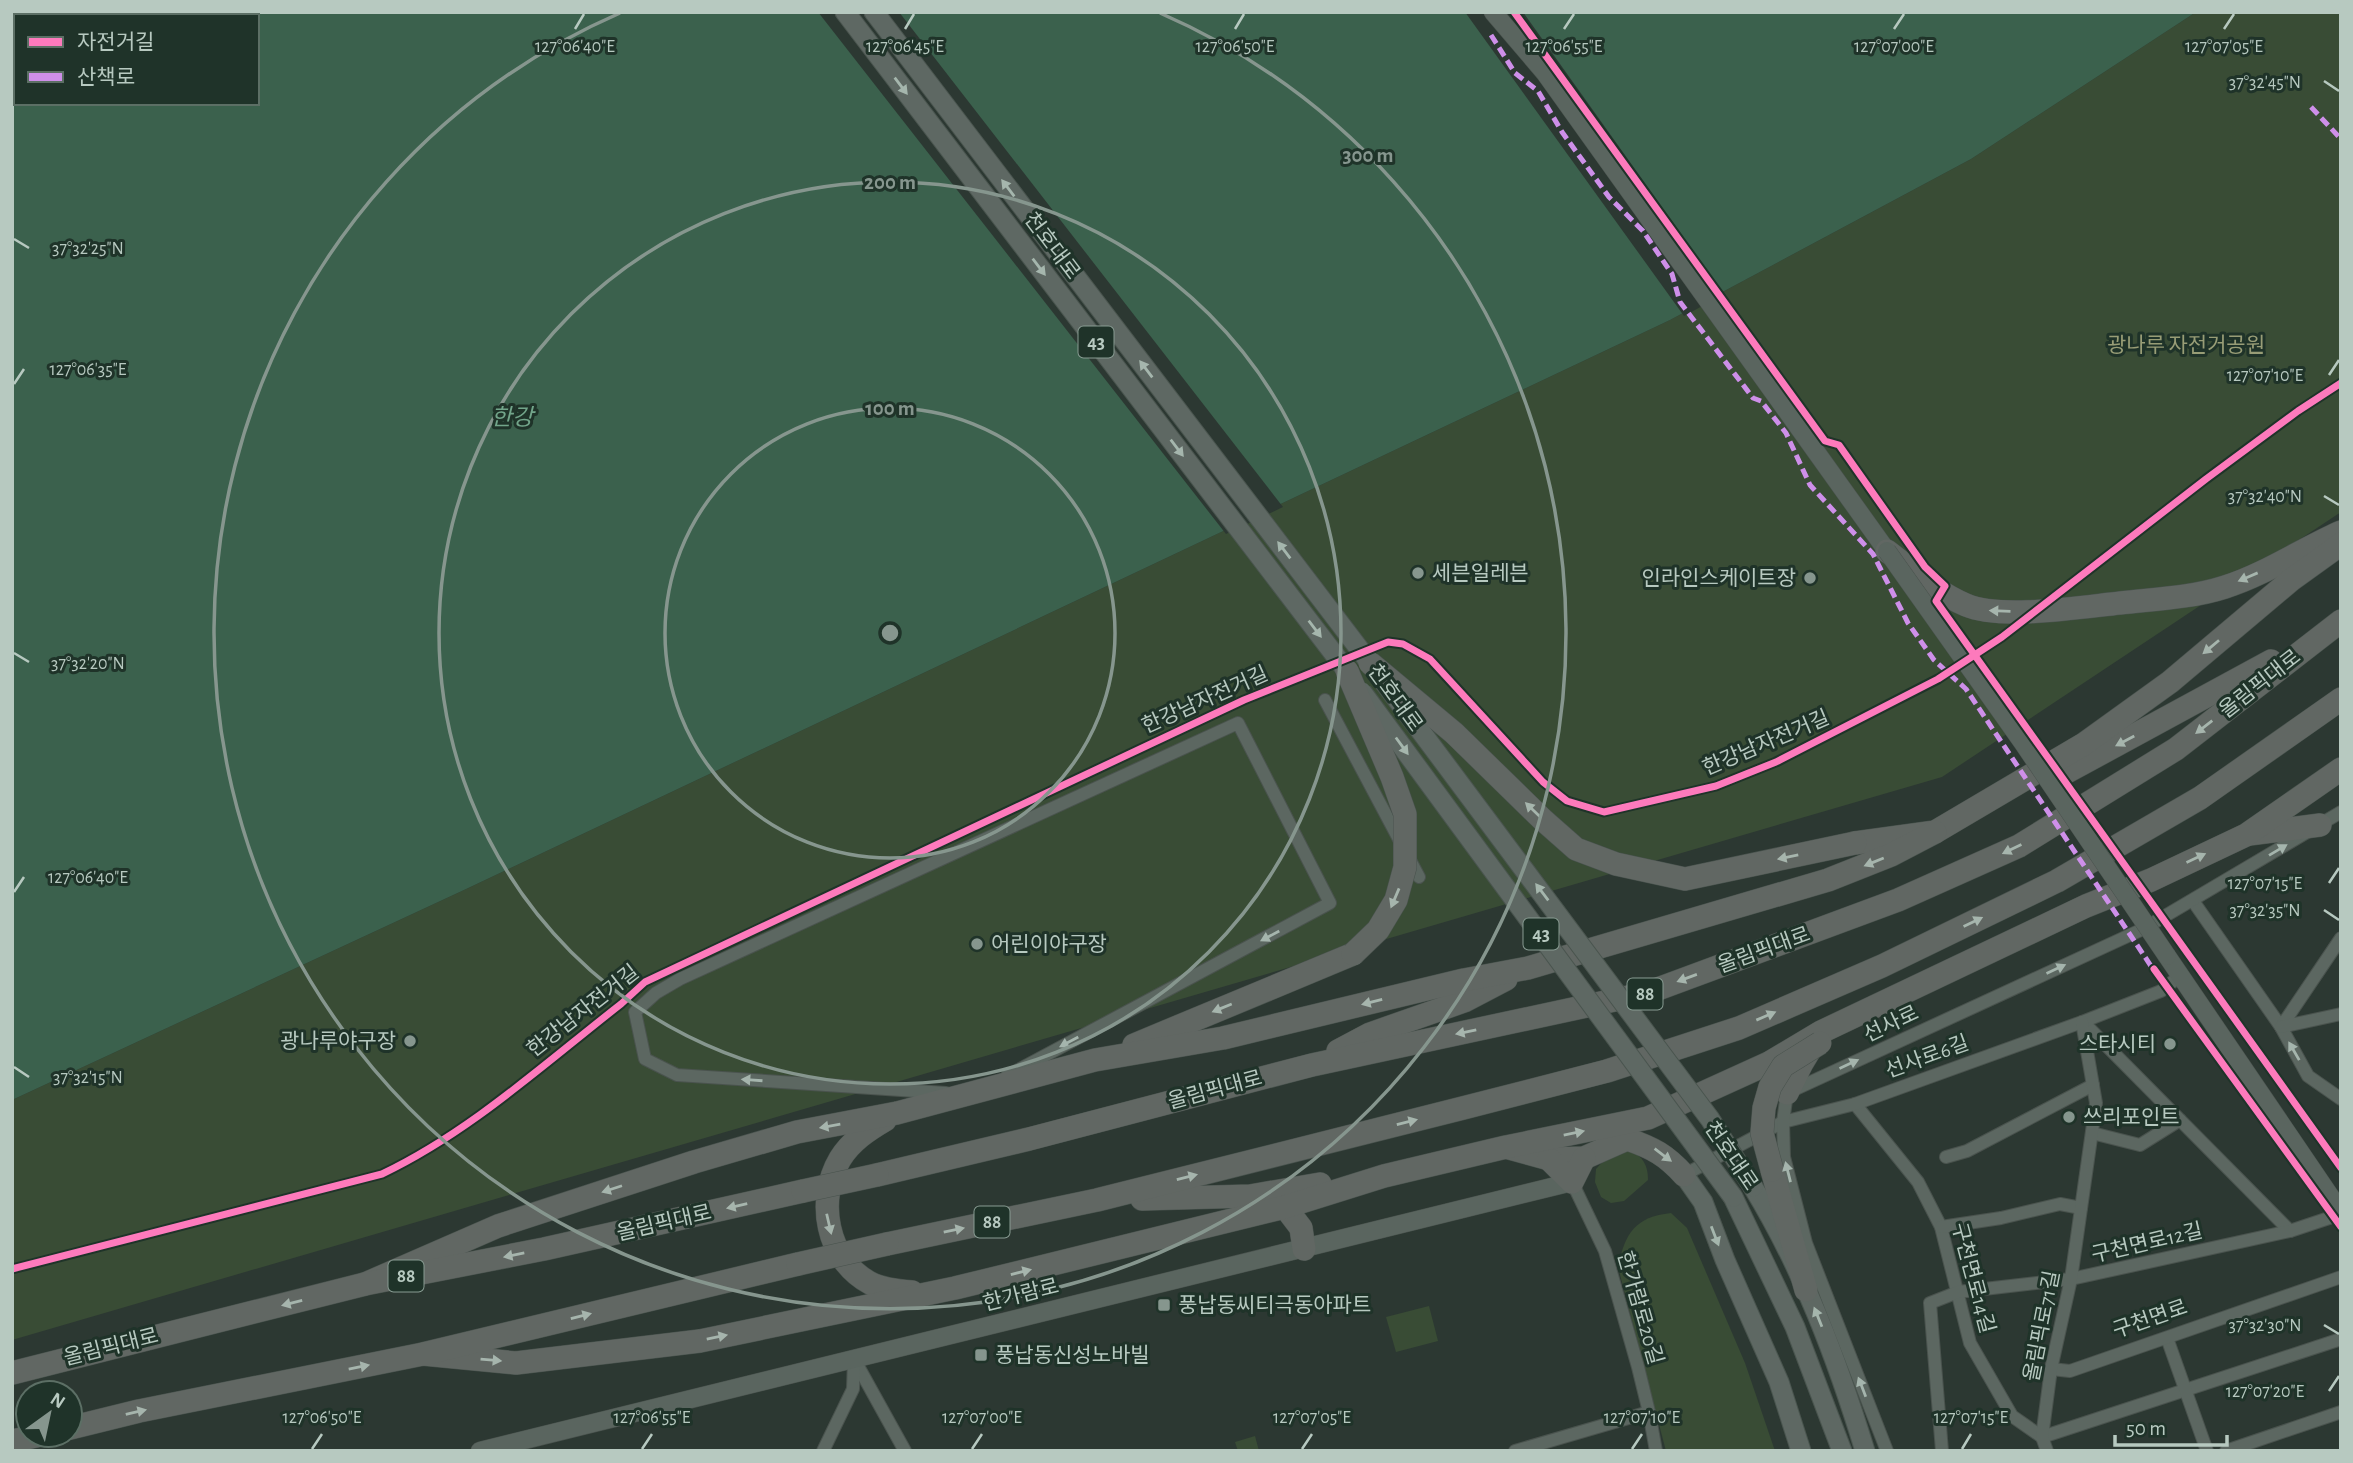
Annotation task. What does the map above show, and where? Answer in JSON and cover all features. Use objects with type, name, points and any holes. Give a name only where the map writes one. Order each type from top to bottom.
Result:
[{"type":"highway","points":[[1887,551],[1942,592],[1967,606],[1986,610],[2042,611],[2195,594],[2226,587],[2272,568],[2341,532]]},
{"type":"highway","points":[[365,1284],[498,1226],[694,1162],[797,1132],[897,1113],[1095,1060],[1223,1038],[1464,980],[1528,968],[1828,880],[1891,855],[1944,827],[2084,744],[2170,682],[2291,580],[2341,544]]},
{"type":"highway","points":[[1370,663],[1454,733],[1576,849],[1606,860],[1685,878],[1944,827],[1991,812],[2156,725],[2338,623]]},
{"type":"highway","name":"올림픽대로","points":[[12,1373],[365,1284],[544,1249],[877,1175],[1029,1139],[1312,1065],[1647,993],[1898,900],[2019,846],[2176,749],[2338,623]]},
{"type":"highway","points":[[1095,1060],[1353,954],[1378,930],[1396,900],[1405,867],[1405,814],[1347,671]]},
{"type":"highway","name":"88","points":[[84,1425],[424,1354],[798,1264],[1097,1200],[1608,1071],[1739,1028],[1882,966],[2057,881],[2200,798],[2341,699]]},
{"type":"highway","points":[[424,1354],[516,1363],[700,1340],[955,1288],[1285,1207],[1384,1176],[1506,1147],[1648,1118],[1821,1037],[2100,915],[2151,880],[2246,835],[2341,769]]},
{"type":"highway","points":[[2246,835],[2320,825]]},
{"type":"highway","points":[[1312,1065],[1370,1034],[1464,1001],[1528,968]]},
{"type":"highway","points":[[1787,1093],[1802,1063],[1821,1037]]},
{"type":"highway","points":[[1806,1290],[1762,1133],[1764,1108],[1770,1087],[1783,1066],[1821,1037]]},
{"type":"highway","points":[[897,1113],[870,1128],[854,1141],[841,1159],[827,1197],[828,1228],[843,1257],[855,1272],[871,1283],[910,1292],[955,1288]]},
{"type":"highway","points":[[1506,1147],[1549,1159],[1584,1158],[1627,1139],[1648,1118]]},
{"type":"highway","points":[[1627,1139],[1652,1147],[1670,1159],[1684,1175]]},
{"type":"highway","points":[[1549,1159],[1572,1182],[1584,1158]]},
{"type":"highway","points":[[1097,1200],[1250,1196],[1384,1176]]},
{"type":"highway","points":[[1285,1207],[1301,1228],[1304,1249]]},
{"type":"main road","name":"천호대로","points":[[845,12],[1347,671],[1733,1197],[1795,1327],[1842,1451]]},
{"type":"main road","name":"천호대로","points":[[874,12],[1370,663],[1710,1119],[1769,1213],[1819,1317],[1865,1451]]},
{"type":"main road","points":[[1493,12],[1545,72],[2023,743],[2341,1213]]},
{"type":"main road","points":[[1684,1175],[1703,1202],[1725,1260],[1779,1382],[1801,1451]]},
{"type":"main road","name":"한가람로","points":[[480,1451],[525,1445],[854,1359],[1572,1182]]},
{"type":"street","points":[[1325,700],[1419,877]]},
{"type":"street","points":[[1238,723],[1330,904],[971,1093],[677,1075],[645,1059],[635,1012],[656,993],[680,979],[1238,723]]},
{"type":"street","name":"선사로","points":[[1787,1093],[2143,929],[2341,812]]},
{"type":"street","points":[[2193,901],[2281,1027],[2308,1076],[2341,1099]]},
{"type":"street","points":[[2281,1027],[2341,938]]},
{"type":"street","name":"선사로6길","points":[[1684,1175],[1783,1122],[1855,1104],[2082,1022],[2161,991],[2181,975]]},
{"type":"street","points":[[2281,1027],[2341,1014]]},
{"type":"street","points":[[2082,1022],[2290,1231]]},
{"type":"street","name":"올림픽로71길","points":[[2047,1451],[2042,1437],[2051,1368],[2071,1279],[2096,1103],[2082,1022]]},
{"type":"street","points":[[1946,1157],[1967,1151],[2093,1085]]},
{"type":"street","points":[[1787,1093],[1783,1122],[1784,1157],[1806,1243],[1887,1451]]},
{"type":"street","name":"구천면로14길","points":[[1855,1104],[1918,1181],[1941,1227],[1970,1343],[2012,1416],[2042,1437]]},
{"type":"street","points":[[2092,1133],[2140,1145],[2180,1120]]},
{"type":"street","name":"한가람로20길","points":[[1572,1182],[1605,1251],[1649,1412],[1656,1451]]},
{"type":"street","points":[[1941,1227],[2001,1218],[2060,1204],[2081,1208]]},
{"type":"street","name":"구천면로12길","points":[[1942,1451],[1930,1303],[1958,1292],[2071,1279],[2290,1231],[2341,1213]]},
{"type":"street","name":"구천면로","points":[[2051,1368],[2070,1371],[2341,1276]]},
{"type":"street","points":[[2167,1338],[2207,1451]]},
{"type":"street","points":[[2042,1437],[2341,1339]]},
{"type":"street","points":[[823,1451],[853,1389],[854,1359]]},
{"type":"street","points":[[854,1359],[905,1451]]},
{"type":"street","points":[[1515,1451],[1649,1412]]},
{"type":"street","points":[[2226,1451],[2256,1447],[2341,1412]]},
{"type":"green space","name":"광나루 자전거공원","points":[[2196,12],[2341,12],[2341,512],[1942,777],[12,1340],[12,1100],[464,890],[1670,320],[1971,159]]},
{"type":"green space","points":[[1630,1150],[1644,1162],[1648,1180],[1624,1201],[1611,1203],[1601,1197],[1595,1182],[1596,1169],[1608,1156]]},
{"type":"green space","points":[[1671,1213],[1687,1228],[1745,1363],[1775,1451],[1666,1451],[1618,1267],[1624,1245],[1634,1229],[1649,1218]]},
{"type":"green space","points":[[1429,1306],[1438,1341],[1396,1352],[1386,1317]]},
{"type":"green space","points":[[1255,1436],[1259,1451],[1238,1451],[1235,1442]]},
{"type":"water","name":"한강","points":[[12,12],[2196,12],[1971,159],[1670,320],[464,890],[12,1100]]},
{"type":"pier","points":[[818,12],[899,12],[1283,507],[1226,534]]},
{"type":"pier","points":[[1465,12],[1523,12],[1724,294],[1684,316]]},
{"type":"marked path","points":[[1491,35],[1515,73],[1538,91],[1562,132],[1609,197],[1643,231],[1672,274],[1680,302],[1753,398],[1761,401],[1786,433],[1810,485],[1873,554],[1908,623],[1934,660],[1966,689],[2151,966]]},
{"type":"marked path","points":[[2311,107],[2341,139]]},
{"type":"cycle path","points":[[1514,12],[1825,441],[1839,445],[1925,567],[1945,586],[1936,601],[2341,1168]]},
{"type":"cycle path","name":"한강남자전거길","points":[[12,1269],[382,1174],[476,1118],[645,982],[1244,700],[1388,642],[1403,644],[1430,659],[1543,782],[1567,801],[1604,812],[1716,786],[1776,762],[1938,679],[2002,637],[2206,479],[2298,411],[2341,383]]},
{"type":"cycle path","points":[[2154,969],[2341,1227]]},
{"type":"place","name":"세븐일레븐","points":[[1418,573]]},
{"type":"place","name":"인라인스케이트장","points":[[1810,578]]},
{"type":"place","name":"어린이야구장","points":[[977,944]]},
{"type":"place","name":"광나루야구장","points":[[410,1041]]},
{"type":"place","name":"스타시티","points":[[2170,1044]]},
{"type":"place","name":"쓰리포인트","points":[[2069,1117]]},
{"type":"place","name":"풍납동씨티극동아파트","points":[[1164,1305]]},
{"type":"place","name":"풍납동신성노바빌","points":[[981,1355]]}]
